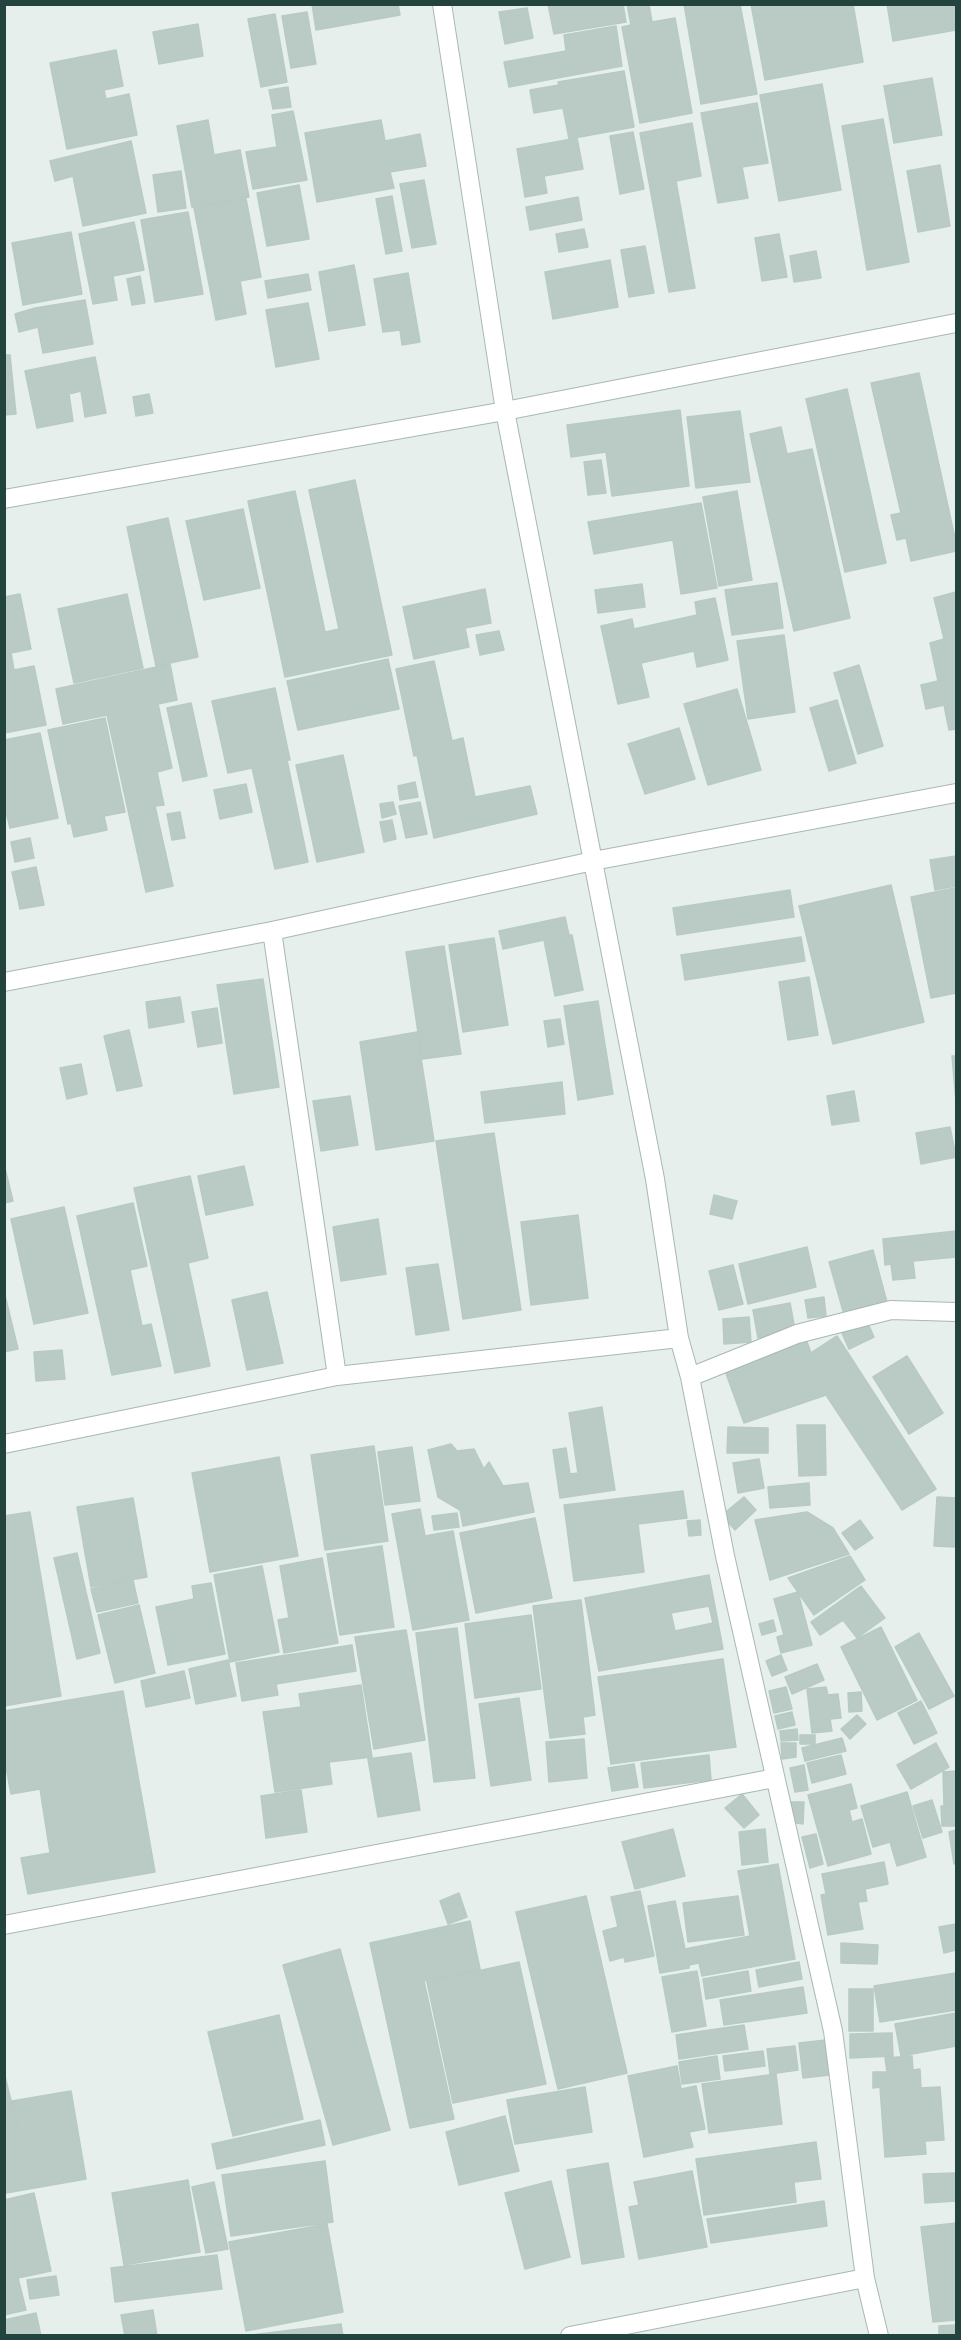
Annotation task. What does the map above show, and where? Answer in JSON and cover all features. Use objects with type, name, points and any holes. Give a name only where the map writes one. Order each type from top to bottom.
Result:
[{"type":"street","points":[[442,4],[505,411],[655,1179],[679,1338],[690,1377],[725,1556],[832,2031],[865,2278],[879,2336]]},
{"type":"street","points":[[4,499],[505,411],[957,323]]},
{"type":"street","points":[[4,982],[272,931],[593,861],[957,793]]},
{"type":"street","points":[[272,931],[337,1376]]},
{"type":"street","points":[[690,1377],[797,1334],[891,1310],[957,1312]]},
{"type":"street","points":[[4,1444],[337,1376],[679,1338]]},
{"type":"street","points":[[4,1924],[775,1778]]},
{"type":"street","points":[[570,2336],[865,2278]]},
{"type":"building","points":[[312,4],[398,4],[400,15],[316,30]]},
{"type":"building","points":[[548,4],[623,4],[626,22],[554,34]]},
{"type":"building","points":[[627,4],[649,4],[652,22],[675,18],[692,113],[640,123],[622,27],[631,25]]},
{"type":"building","points":[[684,4],[740,4],[757,94],[701,104]]},
{"type":"building","points":[[751,4],[853,4],[863,62],[765,80]]},
{"type":"building","points":[[887,4],[956,4],[956,30],[893,41]]},
{"type":"building","points":[[527,8],[533,38],[505,44],[499,12]]},
{"type":"building","points":[[307,12],[316,64],[291,68],[282,16]]},
{"type":"building","points":[[275,14],[287,82],[261,87],[248,19]]},
{"type":"building","points":[[198,24],[203,56],[159,64],[153,32]]},
{"type":"building","points":[[616,26],[622,66],[509,87],[504,62],[566,51],[564,35]]},
{"type":"building","points":[[116,50],[123,86],[104,90],[106,99],[129,94],[137,135],[67,149],[50,63]]},
{"type":"building","points":[[624,71],[634,127],[569,139],[563,108],[534,113],[530,90],[559,85],[558,82]]},
{"type":"building","points":[[932,78],[942,135],[894,143],[884,86]]},
{"type":"building","points":[[822,84],[841,190],[779,201],[760,95]]},
{"type":"building","points":[[288,87],[291,107],[273,109],[269,90]]},
{"type":"building","points":[[757,103],[768,163],[742,167],[748,198],[718,203],[701,113]]},
{"type":"building","points":[[293,111],[307,180],[253,189],[246,152],[277,147],[272,115]]},
{"type":"building","points":[[883,119],[909,262],[867,270],[842,126]]},
{"type":"building","points":[[208,120],[214,155],[240,150],[249,197],[192,207],[177,126]]},
{"type":"building","points":[[381,120],[385,141],[420,134],[426,166],[390,172],[394,188],[317,202],[305,133]]},
{"type":"building","points":[[692,123],[701,176],[676,181],[695,288],[669,292],[640,133]]},
{"type":"building","points":[[633,132],[644,189],[620,194],[610,136]]},
{"type":"building","points":[[577,138],[583,169],[544,176],[547,193],[525,197],[517,149]]},
{"type":"building","points":[[131,141],[146,213],[83,226],[73,176],[55,181],[50,161]]},
{"type":"building","points":[[940,165],[950,226],[918,232],[907,171]]},
{"type":"building","points":[[181,171],[186,208],[158,212],[153,175]]},
{"type":"building","points":[[424,180],[436,244],[412,248],[400,184]]},
{"type":"building","points":[[299,185],[309,239],[267,246],[257,193]]},
{"type":"building","points":[[392,196],[402,251],[386,254],[376,199]]},
{"type":"building","points":[[578,197],[582,220],[530,230],[526,207]]},
{"type":"building","points":[[246,199],[261,277],[240,281],[246,314],[216,320],[194,208]]},
{"type":"building","points":[[188,212],[203,294],[155,302],[141,220]]},
{"type":"building","points":[[134,222],[144,270],[113,276],[117,300],[93,304],[79,234]]},
{"type":"building","points":[[584,229],[588,247],[559,252],[556,234]]},
{"type":"building","points":[[71,232],[82,294],[23,305],[12,243]]},
{"type":"building","points":[[779,234],[787,277],[762,281],[755,238]]},
{"type":"building","points":[[645,246],[654,293],[629,297],[621,250]]},
{"type":"building","points":[[816,251],[821,278],[794,282],[790,256]]},
{"type":"building","points":[[610,260],[618,307],[553,319],[545,272]]},
{"type":"building","points":[[354,265],[365,325],[329,331],[319,272]]},
{"type":"building","points":[[408,273],[420,342],[402,345],[400,330],[383,332],[374,279]]},
{"type":"building","points":[[308,274],[311,290],[268,298],[265,281]]},
{"type":"building","points":[[140,276],[145,303],[132,305],[127,279]]},
{"type":"building","points":[[85,300],[93,344],[43,353],[38,327],[19,332],[15,314],[35,308]]},
{"type":"building","points":[[308,303],[319,359],[276,367],[266,310]]},
{"type":"building","points":[[4,355],[10,355],[16,414],[4,415]]},
{"type":"building","points":[[95,357],[106,413],[85,417],[81,391],[69,394],[73,421],[37,428],[25,371]]},
{"type":"building","points":[[919,373],[956,551],[911,561],[906,538],[897,540],[891,515],[901,513],[871,383]]},
{"type":"building","points":[[847,389],[886,563],[845,572],[806,399]]},
{"type":"building","points":[[149,394],[153,413],[136,416],[133,397]]},
{"type":"building","points":[[680,410],[689,486],[612,496],[606,452],[571,457],[567,425]]},
{"type":"building","points":[[740,411],[750,482],[696,488],[687,417]]},
{"type":"building","points":[[781,427],[787,454],[812,449],[850,618],[794,631],[750,434]]},
{"type":"building","points":[[601,460],[606,493],[588,495],[584,462]]},
{"type":"building","points":[[355,480],[392,655],[285,677],[248,501],[295,491],[325,632],[339,629],[309,490]]},
{"type":"building","points":[[737,491],[752,580],[719,586],[703,497]]},
{"type":"building","points":[[701,503],[717,588],[681,594],[673,540],[594,554],[588,522]]},
{"type":"building","points":[[243,509],[260,588],[204,600],[186,521]]},
{"type":"building","points":[[168,518],[198,657],[156,666],[127,527]]},
{"type":"building","points":[[777,583],[783,628],[732,635],[725,590]]},
{"type":"building","points":[[642,584],[645,607],[598,613],[595,590]]},
{"type":"building","points":[[485,589],[491,623],[465,628],[469,647],[414,659],[403,607]]},
{"type":"building","points":[[956,592],[956,729],[949,730],[944,705],[926,709],[921,685],[938,681],[930,643],[944,639],[934,598]]},
{"type":"building","points":[[20,594],[31,649],[11,653],[14,670],[34,666],[46,725],[4,733],[4,597]]},
{"type":"building","points":[[127,594],[143,668],[74,683],[58,609]]},
{"type":"building","points":[[715,598],[728,660],[697,667],[694,651],[641,663],[649,697],[618,704],[601,626],[632,619],[634,629],[697,615],[695,602]]},
{"type":"building","points":[[499,631],[504,650],[480,655],[476,635]]},
{"type":"building","points":[[784,635],[795,712],[748,719],[737,641]]},
{"type":"building","points":[[388,659],[399,709],[298,730],[287,681]]},
{"type":"building","points":[[434,661],[452,741],[463,738],[475,797],[530,786],[537,814],[434,838],[396,669]]},
{"type":"building","points":[[170,664],[177,700],[158,704],[172,768],[157,772],[164,805],[155,806],[173,886],[146,892],[107,715],[63,724],[56,689]]},
{"type":"building","points":[[859,665],[883,746],[858,754],[834,673]]},
{"type":"building","points":[[275,688],[308,862],[275,869],[252,768],[228,773],[212,701]]},
{"type":"building","points":[[737,689],[761,770],[708,785],[684,704]]},
{"type":"building","points":[[837,700],[856,763],[829,771],[810,708]]},
{"type":"building","points":[[191,703],[207,776],[183,781],[167,708]]},
{"type":"building","points":[[105,718],[125,812],[104,816],[107,830],[74,837],[71,823],[68,824],[48,730]]},
{"type":"building","points":[[679,728],[695,779],[645,794],[628,744]]},
{"type":"building","points":[[40,733],[58,818],[10,828],[4,804],[4,740]]},
{"type":"building","points":[[343,755],[364,852],[317,862],[296,765]]},
{"type":"building","points":[[415,782],[418,797],[400,800],[398,786]]},
{"type":"building","points":[[246,784],[252,812],[220,819],[214,790]]},
{"type":"building","points":[[393,802],[396,814],[382,818],[380,804]]},
{"type":"building","points":[[420,802],[427,834],[406,838],[399,806]]},
{"type":"building","points":[[180,812],[185,838],[172,840],[167,814]]},
{"type":"building","points":[[392,820],[396,839],[384,842],[380,822]]},
{"type":"building","points":[[30,838],[34,858],[15,862],[11,842]]},
{"type":"building","points":[[956,856],[956,886],[935,890],[930,860]]},
{"type":"building","points":[[36,867],[44,905],[20,909],[12,872]]},
{"type":"building","points":[[891,885],[924,1022],[833,1044],[799,906]]},
{"type":"building","points":[[955,888],[956,993],[931,998],[911,897]]},
{"type":"building","points":[[790,890],[794,917],[677,935],[673,908]]},
{"type":"building","points":[[565,917],[569,935],[572,935],[583,990],[555,996],[544,940],[503,949],[499,931]]},
{"type":"building","points":[[801,937],[805,961],[685,980],[681,955]]},
{"type":"building","points":[[494,938],[508,1025],[463,1032],[449,945]]},
{"type":"building","points":[[444,946],[461,1054],[422,1059],[406,952]]},
{"type":"building","points":[[809,977],[818,1035],[788,1040],[779,982]]},
{"type":"building","points":[[263,979],[279,1087],[234,1094],[217,985]]},
{"type":"building","points":[[180,997],[184,1022],[149,1028],[146,1002]]},
{"type":"building","points":[[598,1001],[613,1094],[578,1100],[564,1006]]},
{"type":"building","points":[[217,1008],[222,1043],[198,1047],[192,1012]]},
{"type":"building","points":[[560,1019],[564,1044],[548,1047],[544,1021]]},
{"type":"building","points":[[129,1030],[142,1086],[117,1091],[104,1036]]},
{"type":"building","points":[[417,1032],[434,1141],[376,1150],[360,1042]]},
{"type":"building","points":[[952,1056],[956,1056],[956,1101]]},
{"type":"building","points":[[81,1064],[87,1094],[67,1099],[60,1068]]},
{"type":"building","points":[[562,1082],[565,1114],[485,1123],[481,1092]]},
{"type":"building","points":[[854,1091],[859,1121],[832,1125],[827,1096]]},
{"type":"building","points":[[350,1096],[358,1145],[321,1151],[313,1101]]},
{"type":"building","points":[[950,1127],[956,1157],[921,1164],[916,1133]]},
{"type":"building","points":[[494,1133],[521,1310],[463,1319],[436,1141]]},
{"type":"building","points":[[4,1164],[13,1201],[4,1203]]},
{"type":"building","points":[[244,1166],[253,1205],[206,1215],[198,1176]]},
{"type":"building","points":[[190,1176],[208,1258],[188,1263],[210,1366],[175,1373],[134,1188]]},
{"type":"building","points":[[714,1195],[737,1201],[732,1219],[710,1214]]},
{"type":"building","points":[[133,1203],[147,1266],[130,1270],[142,1326],[151,1324],[161,1366],[112,1375],[77,1216]]},
{"type":"building","points":[[64,1207],[88,1313],[34,1324],[11,1219]]},
{"type":"building","points":[[578,1215],[588,1298],[531,1305],[521,1222]]},
{"type":"building","points":[[378,1219],[386,1274],[341,1281],[333,1227]]},
{"type":"building","points":[[956,1231],[956,1257],[913,1261],[915,1278],[893,1280],[891,1264],[885,1265],[883,1239]]},
{"type":"building","points":[[807,1247],[816,1287],[748,1304],[739,1264]]},
{"type":"building","points":[[873,1250],[888,1306],[845,1318],[829,1262]]},
{"type":"building","points":[[438,1264],[449,1330],[416,1335],[406,1268]]},
{"type":"building","points":[[733,1265],[743,1304],[719,1310],[709,1271]]},
{"type":"building","points":[[4,1291],[18,1349],[4,1352]]},
{"type":"building","points":[[267,1292],[283,1363],[247,1370],[232,1300]]},
{"type":"building","points":[[824,1297],[826,1316],[808,1318],[805,1300]]},
{"type":"building","points":[[790,1303],[795,1330],[758,1338],[753,1310]]},
{"type":"building","points":[[749,1317],[751,1342],[724,1344],[723,1319]]},
{"type":"building","points":[[866,1319],[874,1337],[849,1349],[841,1331]]},
{"type":"building","points":[[837,1336],[936,1489],[902,1510],[826,1395],[744,1423],[724,1368],[806,1339],[811,1353]]},
{"type":"building","points":[[62,1350],[65,1379],[36,1381],[34,1352]]},
{"type":"building","points":[[907,1356],[943,1413],[909,1434],[873,1377]]},
{"type":"building","points":[[602,1407],[615,1490],[560,1498],[553,1450],[566,1448],[570,1474],[578,1473],[569,1413]]},
{"type":"building","points":[[797,1425],[825,1425],[826,1475],[799,1476]]},
{"type":"building","points":[[728,1427],[768,1428],[768,1453],[727,1453]]},
{"type":"building","points":[[451,1444],[457,1451],[474,1449],[484,1469],[489,1462],[503,1486],[528,1483],[534,1512],[463,1526],[460,1510],[438,1497],[428,1450]]},
{"type":"building","points":[[374,1446],[388,1541],[325,1550],[311,1455]]},
{"type":"building","points":[[412,1447],[420,1501],[385,1505],[378,1452]]},
{"type":"building","points":[[279,1457],[298,1556],[210,1572],[192,1473]]},
{"type":"building","points":[[759,1459],[764,1488],[738,1493],[733,1463]]},
{"type":"building","points":[[809,1483],[810,1505],[770,1508],[768,1487]]},
{"type":"building","points":[[683,1491],[687,1518],[638,1524],[644,1572],[574,1581],[564,1505]]},
{"type":"building","points":[[744,1497],[756,1510],[735,1530],[722,1515]]},
{"type":"building","points":[[937,1497],[956,1498],[956,1547],[934,1546]]},
{"type":"building","points":[[133,1498],[147,1577],[91,1587],[77,1507]]},
{"type":"building","points":[[420,1509],[425,1536],[453,1531],[469,1620],[413,1630],[392,1514]]},
{"type":"building","points":[[30,1512],[61,1696],[4,1706],[4,1516]]},
{"type":"building","points":[[807,1512],[833,1528],[849,1554],[770,1580],[755,1520]]},
{"type":"building","points":[[457,1513],[459,1527],[434,1530],[432,1516]]},
{"type":"building","points":[[535,1518],[552,1598],[476,1613],[460,1533]]},
{"type":"building","points":[[700,1520],[701,1535],[689,1536],[687,1521]]},
{"type":"building","points":[[860,1520],[873,1538],[855,1550],[842,1533]]},
{"type":"building","points":[[382,1546],[394,1627],[340,1635],[327,1554]]},
{"type":"building","points":[[77,1553],[100,1653],[77,1659],[54,1558]]},
{"type":"building","points":[[850,1556],[865,1580],[814,1615],[788,1578]]},
{"type":"building","points":[[322,1558],[338,1643],[284,1653],[278,1620],[289,1618],[280,1566]]},
{"type":"building","points":[[262,1566],[279,1652],[230,1662],[214,1575]]},
{"type":"building","points":[[709,1575],[723,1649],[599,1671],[585,1598]],"holes":[[[709,1606],[713,1623],[675,1631],[671,1613]]]},
{"type":"building","points":[[133,1580],[138,1603],[97,1612],[91,1589]]},
{"type":"building","points":[[211,1583],[225,1654],[168,1665],[156,1607],[194,1599],[192,1586]]},
{"type":"building","points":[[861,1586],[885,1618],[857,1638],[843,1620],[820,1635],[811,1622]]},
{"type":"building","points":[[798,1592],[812,1645],[781,1653],[777,1637],[784,1635],[774,1599]]},
{"type":"building","points":[[581,1600],[595,1715],[583,1717],[585,1734],[550,1738],[533,1606]]},
{"type":"building","points":[[139,1605],[155,1673],[115,1683],[98,1615]]},
{"type":"building","points":[[531,1615],[541,1689],[475,1698],[465,1624]]},
{"type":"building","points":[[773,1620],[776,1631],[762,1635],[759,1624]]},
{"type":"building","points":[[881,1627],[917,1700],[877,1720],[841,1647]]},
{"type":"building","points":[[457,1628],[475,1778],[434,1782],[416,1633]]},
{"type":"building","points":[[406,1630],[425,1740],[374,1749],[355,1637]]},
{"type":"building","points":[[919,1633],[954,1696],[929,1709],[895,1647]]},
{"type":"building","points":[[352,1645],[356,1671],[276,1684],[278,1695],[242,1701],[236,1663]]},
{"type":"building","points":[[781,1655],[787,1670],[772,1676],[766,1661]]},
{"type":"building","points":[[723,1659],[736,1747],[611,1764],[598,1677]]},
{"type":"building","points":[[228,1660],[236,1696],[196,1704],[189,1669]]},
{"type":"building","points":[[817,1664],[824,1680],[792,1694],[785,1677]]},
{"type":"building","points":[[184,1671],[190,1698],[146,1707],[141,1681]]},
{"type":"building","points":[[361,1685],[372,1757],[329,1762],[332,1784],[275,1792],[263,1712],[301,1707],[299,1694]]},
{"type":"building","points":[[786,1687],[792,1709],[774,1713],[769,1691]]},
{"type":"building","points":[[826,1687],[828,1695],[838,1694],[841,1718],[830,1719],[832,1731],[812,1733],[807,1689]]},
{"type":"building","points":[[123,1691],[155,1872],[28,1894],[21,1858],[50,1853],[40,1789],[11,1794],[4,1756],[4,1711]]},
{"type":"building","points":[[861,1692],[862,1711],[849,1712],[848,1693]]},
{"type":"building","points":[[519,1698],[531,1780],[491,1786],[479,1704]]},
{"type":"building","points":[[921,1701],[937,1733],[914,1744],[898,1713]]},
{"type":"building","points":[[792,1712],[795,1725],[778,1729],[775,1716]]},
{"type":"building","points":[[857,1715],[866,1724],[850,1739],[841,1729]]},
{"type":"building","points":[[797,1729],[798,1740],[781,1741],[780,1731]]},
{"type":"building","points":[[800,1735],[815,1735],[815,1744],[800,1744]]},
{"type":"building","points":[[842,1738],[846,1751],[805,1761],[802,1748]]},
{"type":"building","points":[[584,1739],[587,1778],[549,1782],[546,1742]]},
{"type":"building","points":[[781,1743],[796,1743],[796,1757],[782,1759]]},
{"type":"building","points":[[936,1743],[949,1767],[911,1789],[897,1765]]},
{"type":"building","points":[[411,1753],[420,1810],[378,1817],[368,1759]]},
{"type":"building","points":[[709,1755],[711,1780],[644,1788],[641,1763]]},
{"type":"building","points":[[841,1755],[846,1774],[812,1783],[807,1763]]},
{"type":"building","points":[[634,1764],[638,1787],[612,1791],[608,1768]]},
{"type":"building","points":[[804,1765],[808,1790],[795,1792],[790,1768]]},
{"type":"building","points":[[956,1771],[956,1805],[944,1805],[943,1772]]},
{"type":"building","points":[[851,1784],[857,1808],[849,1810],[852,1822],[862,1819],[871,1854],[828,1866],[808,1795]]},
{"type":"building","points":[[301,1790],[307,1832],[266,1838],[261,1796]]},
{"type":"building","points":[[907,1792],[926,1857],[897,1866],[890,1842],[873,1847],[861,1806]]},
{"type":"building","points":[[742,1794],[759,1815],[744,1828],[725,1808]]},
{"type":"building","points":[[932,1800],[942,1832],[923,1838],[913,1806]]},
{"type":"building","points":[[790,1802],[804,1802],[803,1824],[789,1822]]},
{"type":"building","points":[[941,1806],[956,1806],[956,1826],[942,1826]]},
{"type":"building","points":[[673,1829],[685,1876],[635,1889],[622,1842]]},
{"type":"building","points":[[765,1829],[768,1862],[742,1865],[739,1832]]},
{"type":"building","points":[[956,1830],[956,1863],[954,1864],[949,1832]]},
{"type":"building","points":[[816,1834],[823,1864],[810,1868],[802,1837]]},
{"type":"building","points":[[884,1862],[888,1884],[865,1889],[867,1901],[858,1902],[863,1929],[828,1935],[821,1895],[826,1894],[822,1874]]},
{"type":"building","points":[[778,1864],[795,1959],[702,1976],[699,1963],[689,1965],[689,1968],[660,1973],[648,1906],[675,1901],[685,1949],[750,1936],[738,1871]]},
{"type":"building","points":[[640,1891],[654,1956],[625,1962],[624,1957],[610,1961],[603,1931],[618,1927],[611,1897]]},
{"type":"building","points":[[459,1893],[467,1917],[448,1924],[440,1901]]},
{"type":"building","points":[[586,1896],[627,2073],[558,2089],[516,1912]]},
{"type":"building","points":[[738,1896],[744,1935],[688,1942],[683,1903]]},
{"type":"building","points":[[470,1921],[480,1969],[424,1981],[454,2119],[410,2128],[370,1943]]},
{"type":"building","points":[[956,1924],[956,1950],[944,1953],[939,1927]]},
{"type":"building","points":[[841,1943],[878,1945],[877,1964],[841,1963]]},
{"type":"building","points":[[340,1949],[390,2130],[333,2145],[283,1965]]},
{"type":"building","points":[[519,1962],[546,2084],[453,2103],[427,1982]]},
{"type":"building","points":[[799,1962],[802,1979],[759,1987],[756,1970]]},
{"type":"building","points":[[697,1971],[706,2026],[672,2032],[662,1977]]},
{"type":"building","points":[[748,1971],[751,1991],[706,1999],[703,1979]]},
{"type":"building","points":[[956,1973],[956,2010],[880,2022],[874,1986]]},
{"type":"building","points":[[803,1987],[807,2013],[724,2025],[720,2000]]},
{"type":"building","points":[[849,1989],[873,1989],[873,2031],[849,2031]]},
{"type":"building","points":[[956,2013],[956,2046],[901,2056],[895,2024]]},
{"type":"building","points":[[279,2015],[303,2119],[233,2136],[208,2032]]},
{"type":"building","points":[[744,2025],[748,2049],[679,2059],[676,2035]]},
{"type":"building","points":[[892,2033],[893,2056],[850,2058],[850,2034]]},
{"type":"building","points":[[826,2040],[830,2075],[803,2078],[799,2043]]},
{"type":"building","points":[[795,2046],[798,2070],[770,2074],[767,2049]]},
{"type":"building","points":[[763,2051],[765,2066],[725,2071],[723,2056]]},
{"type":"building","points":[[717,2056],[720,2079],[682,2084],[679,2062]]},
{"type":"building","points":[[912,2056],[913,2070],[920,2069],[921,2088],[940,2087],[944,2140],[925,2141],[926,2154],[885,2157],[880,2087],[873,2088],[873,2072],[887,2072],[885,2058]]},
{"type":"building","points":[[677,2066],[681,2089],[696,2086],[705,2129],[689,2132],[693,2147],[644,2157],[628,2076]]},
{"type":"building","points":[[4,2072],[18,2129],[4,2131]]},
{"type":"building","points":[[776,2074],[782,2124],[709,2133],[702,2084]]},
{"type":"building","points":[[585,2087],[592,2132],[515,2144],[507,2100]]},
{"type":"building","points":[[71,2091],[86,2179],[6,2193],[4,2131],[18,2129],[12,2101]]},
{"type":"building","points":[[505,2116],[519,2171],[459,2185],[446,2132]]},
{"type":"building","points":[[320,2120],[325,2145],[217,2169],[212,2144]]},
{"type":"building","points":[[816,2142],[821,2179],[794,2182],[796,2202],[704,2215],[696,2159]]},
{"type":"building","points":[[325,2161],[333,2222],[231,2236],[222,2175]]},
{"type":"building","points":[[608,2163],[624,2257],[582,2264],[567,2170]]},
{"type":"building","points":[[692,2171],[707,2247],[639,2259],[629,2207],[639,2205],[634,2182]]},
{"type":"building","points":[[956,2173],[956,2201],[925,2203],[923,2174]]},
{"type":"building","points":[[188,2180],[200,2252],[124,2265],[112,2193]]},
{"type":"building","points":[[551,2181],[570,2257],[525,2269],[505,2193]]},
{"type":"building","points":[[214,2182],[228,2249],[206,2253],[192,2187]]},
{"type":"building","points":[[34,2193],[51,2271],[18,2278],[26,2310],[4,2315],[4,2200]]},
{"type":"building","points":[[824,2201],[827,2226],[711,2243],[707,2219]]},
{"type":"building","points":[[956,2223],[956,2320],[933,2322],[921,2227]]},
{"type":"building","points":[[327,2224],[343,2312],[246,2331],[229,2242]]},
{"type":"building","points":[[217,2255],[222,2289],[115,2302],[111,2268]]},
{"type":"building","points":[[56,2276],[59,2295],[30,2299],[27,2280]]},
{"type":"building","points":[[153,2310],[157,2336],[125,2336],[121,2315]]},
{"type":"building","points":[[36,2313],[41,2336],[5,2336],[4,2320]]},
{"type":"building","points":[[341,2324],[343,2336],[243,2336]]},
{"type":"building","points":[[956,2325],[956,2336],[939,2336],[939,2326]]}]
